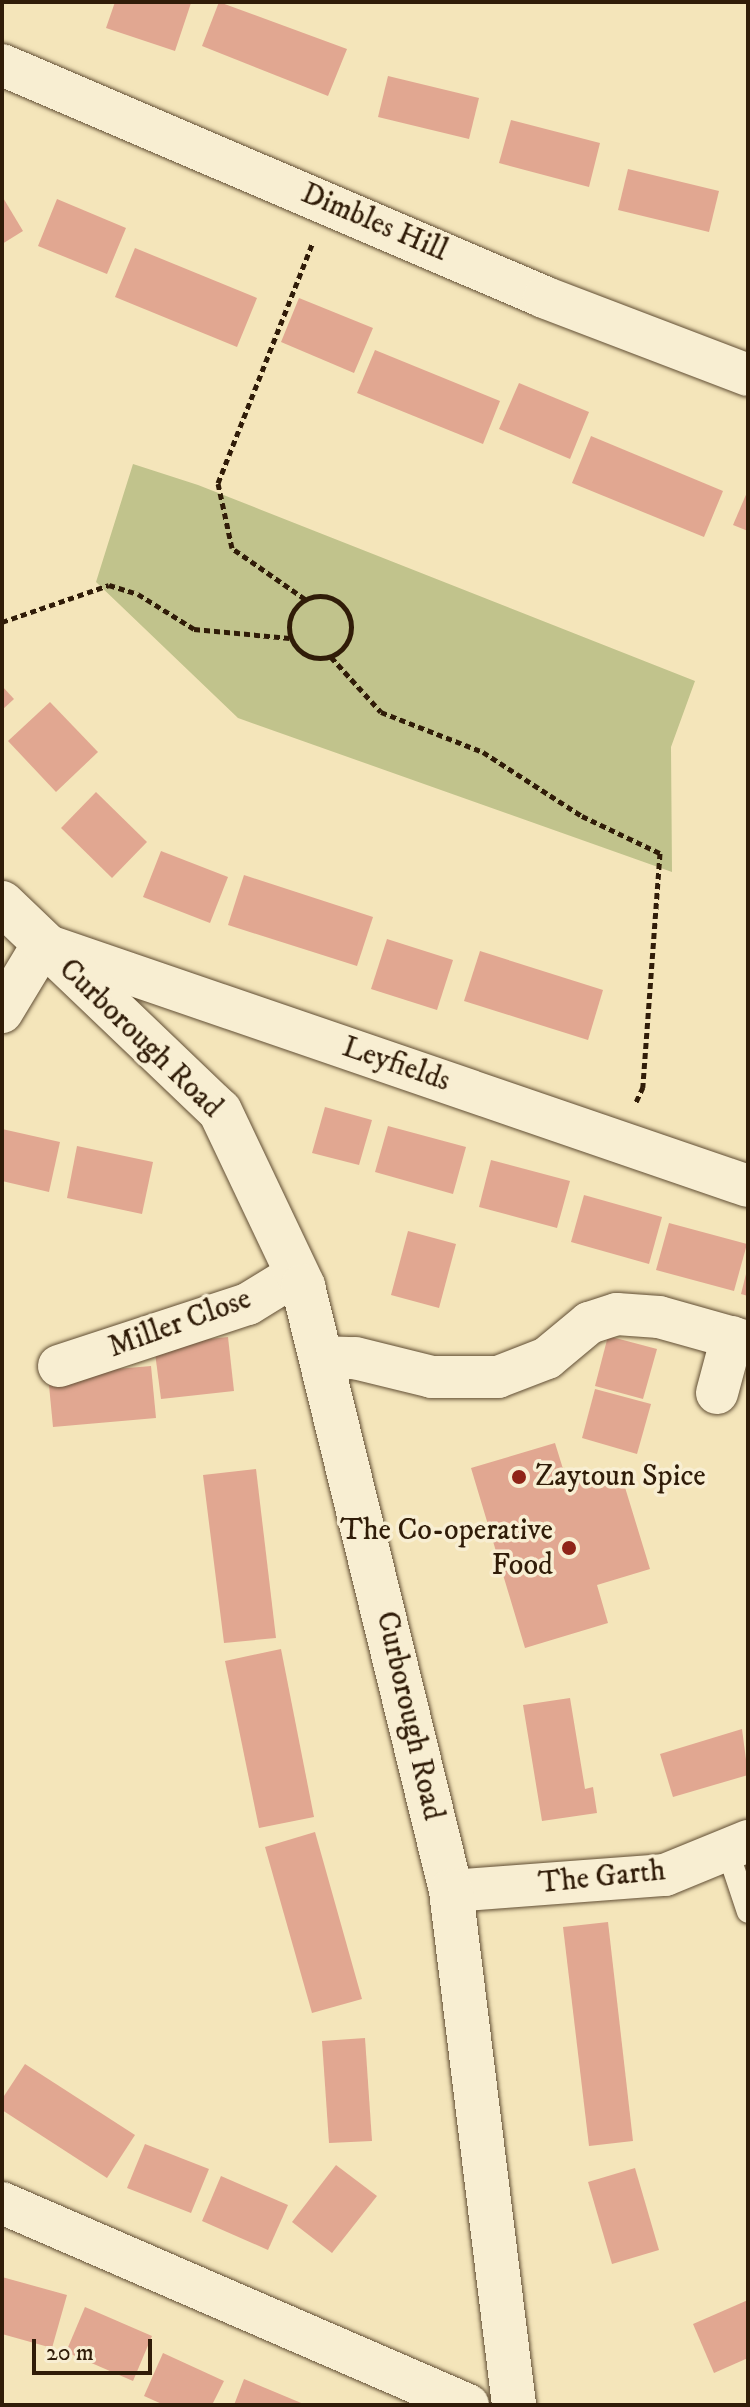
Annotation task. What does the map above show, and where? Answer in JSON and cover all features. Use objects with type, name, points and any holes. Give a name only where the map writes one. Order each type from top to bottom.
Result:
[{"type":"street","name":"Dimbles Hill","points":[[2,65],[544,297],[748,375]]},
{"type":"street","name":"Curborough Road","points":[[2,903],[220,1111],[297,1274],[321,1357],[451,1891],[514,2405]]},
{"type":"street","name":"Leyfields","points":[[43,944],[748,1186]]},
{"type":"street","points":[[2,1012],[43,944]]},
{"type":"street","name":"Miller Close","points":[[59,1366],[248,1304],[297,1274]]},
{"type":"street","points":[[321,1357],[355,1358],[432,1377],[498,1377],[547,1358],[589,1323],[617,1314],[659,1317],[740,1340],[717,1393]]},
{"type":"street","name":"The Garth","points":[[451,1891],[665,1875],[738,1845]]},
{"type":"street","points":[[2,2203],[468,2405]]},
{"type":"lane","points":[[738,1845],[748,1912]]},
{"type":"path","points":[[305,599],[293,609],[290,638],[299,652],[314,659],[331,657],[351,636],[351,621],[334,599],[305,599],[232,548],[218,483],[328,203]]},
{"type":"path","points":[[2,622],[109,585],[138,594],[194,629],[290,638]]},
{"type":"path","points":[[331,657],[381,712],[483,752],[582,816],[660,853],[643,1087],[618,1141]]},
{"type":"green space","points":[[133,464],[198,485],[695,681],[671,747],[672,872],[238,718],[96,582]]},
{"type":"building","points":[[115,2],[191,3],[175,51],[106,28]]},
{"type":"building","points":[[219,2],[347,49],[328,96],[202,46]]},
{"type":"building","points":[[388,76],[479,98],[469,139],[378,117]]},
{"type":"building","points":[[511,120],[600,143],[589,187],[499,163]]},
{"type":"building","points":[[628,169],[719,191],[709,232],[618,210]]},
{"type":"building","points":[[2,196],[23,231],[2,244]]},
{"type":"building","points":[[57,199],[126,228],[107,274],[38,246]]},
{"type":"building","points":[[135,248],[257,298],[237,347],[115,297]]},
{"type":"building","points":[[299,298],[373,328],[354,373],[281,342]]},
{"type":"building","points":[[375,350],[500,401],[483,444],[357,393]]},
{"type":"building","points":[[519,383],[589,412],[570,459],[499,429]]},
{"type":"building","points":[[591,436],[723,491],[704,537],[572,483]]},
{"type":"building","points":[[748,490],[748,531],[733,525]]},
{"type":"building","points":[[2,686],[14,699],[2,710]]},
{"type":"building","points":[[50,702],[98,752],[56,792],[8,741]]},
{"type":"building","points":[[96,792],[147,842],[112,878],[61,828]]},
{"type":"building","points":[[161,851],[228,877],[210,923],[143,897]]},
{"type":"building","points":[[244,875],[373,917],[357,966],[228,925]]},
{"type":"building","points":[[387,939],[453,960],[437,1010],[371,989]]},
{"type":"building","points":[[480,951],[603,990],[588,1040],[464,1001]]},
{"type":"building","points":[[325,1107],[372,1120],[359,1165],[312,1153]]},
{"type":"building","points":[[388,1126],[466,1147],[453,1194],[375,1172]]},
{"type":"building","points":[[2,1129],[60,1142],[49,1192],[2,1181]]},
{"type":"building","points":[[77,1146],[153,1162],[142,1214],[67,1198]]},
{"type":"building","points":[[491,1160],[570,1181],[557,1228],[479,1207]]},
{"type":"building","points":[[584,1195],[662,1217],[649,1264],[571,1242]]},
{"type":"building","points":[[669,1223],[747,1244],[734,1291],[656,1270]]},
{"type":"building","points":[[408,1231],[456,1244],[439,1308],[391,1295]]},
{"type":"building","points":[[748,1270],[748,1296],[741,1294]]},
{"type":"building","points":[[608,1336],[657,1349],[643,1399],[595,1386]]},
{"type":"building","points":[[228,1337],[234,1391],[161,1399],[154,1345]]},
{"type":"building","points":[[151,1366],[156,1418],[53,1427],[48,1375]]},
{"type":"building","points":[[595,1389],[651,1404],[637,1454],[582,1438]]},
{"type":"building","name":"The Co-operative Food","points":[[555,1443],[568,1485],[620,1471],[650,1569],[597,1585],[608,1623],[525,1648],[471,1468]]},
{"type":"building","points":[[256,1469],[276,1638],[224,1643],[203,1475]]},
{"type":"building","points":[[281,1649],[314,1817],[259,1828],[225,1661]]},
{"type":"building","points":[[570,1698],[585,1789],[593,1787],[597,1813],[542,1821],[523,1705]]},
{"type":"building","points":[[742,1729],[748,1775],[673,1797],[660,1754]]},
{"type":"building","points":[[315,1832],[362,1999],[312,2013],[265,1847]]},
{"type":"building","points":[[608,1922],[633,2141],[589,2146],[563,1927]]},
{"type":"building","points":[[365,2038],[372,2141],[329,2143],[322,2041]]},
{"type":"building","points":[[25,2064],[135,2135],[107,2178],[2,2110],[2,2099]]},
{"type":"building","points":[[145,2144],[209,2169],[191,2213],[127,2188]]},
{"type":"building","points":[[336,2165],[377,2196],[332,2253],[292,2222]]},
{"type":"building","points":[[635,2168],[659,2250],[612,2264],[588,2182]]},
{"type":"building","points":[[221,2176],[288,2205],[268,2250],[202,2221]]},
{"type":"building","points":[[2,2277],[67,2295],[52,2348],[2,2334]]},
{"type":"building","points":[[748,2300],[748,2358],[714,2373],[693,2324]]},
{"type":"building","points":[[85,2307],[152,2336],[133,2381],[66,2352]]},
{"type":"building","points":[[163,2353],[224,2381],[212,2405],[164,2405],[144,2396]]},
{"type":"building","points":[[244,2379],[306,2405],[234,2405]]},
{"type":"place","name":"Zaytoun Spice","points":[[519,1477]]},
{"type":"place","name":"The Co-operative Food","points":[[569,1548]]}]
